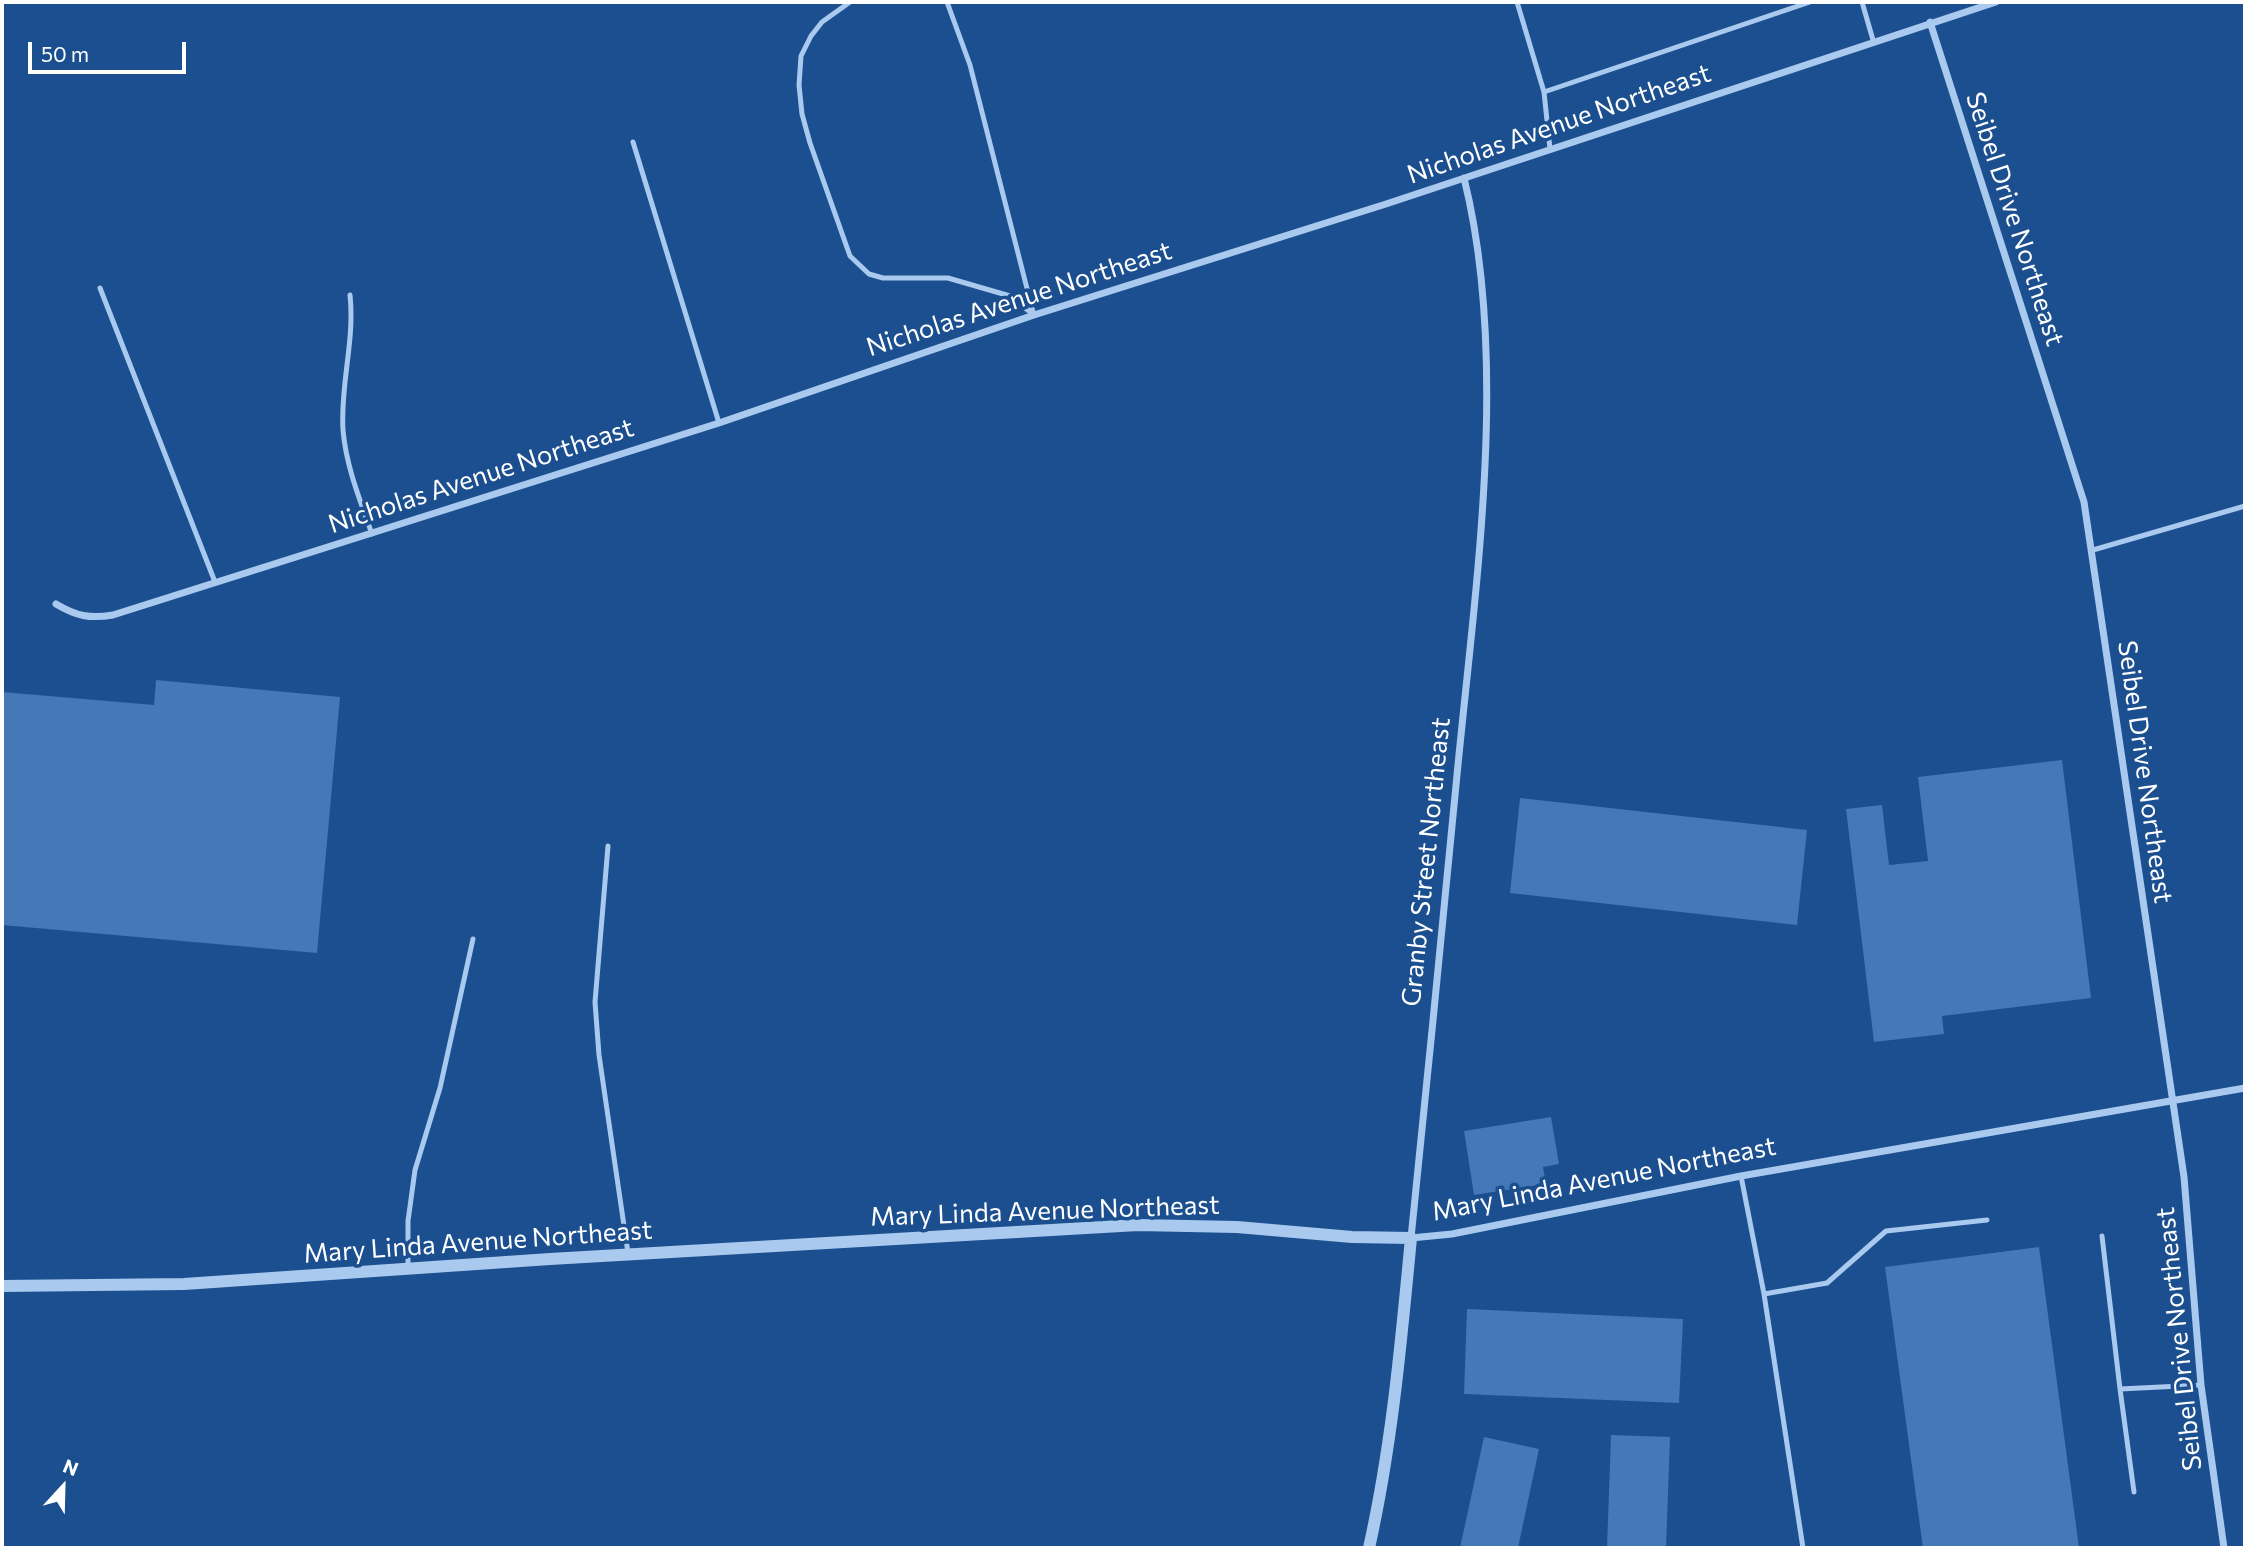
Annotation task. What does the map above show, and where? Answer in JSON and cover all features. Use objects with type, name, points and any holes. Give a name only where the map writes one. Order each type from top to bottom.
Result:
[{"type":"street","name":"Nicholas Avenue Northeast","points":[[56,604],[73,615],[95,618],[372,534],[719,423],[1034,315],[1464,178],[1873,40],[1996,2]]},
{"type":"street","name":"Seibel Drive Northeast","points":[[1930,22],[2084,502],[2184,1177],[2201,1385],[2224,1548]]},
{"type":"street","name":"Granby Street Northeast","points":[[1369,1548],[1396,1402],[1480,543],[1484,347],[1472,211],[1464,178]]},
{"type":"street","name":"Mary Linda Avenue Northeast","points":[[2,1286],[184,1284],[408,1268],[1138,1225],[1237,1227],[1352,1237],[1411,1238],[1452,1234],[1741,1176],[2245,1088]]},
{"type":"lane","points":[[850,2],[822,22],[811,36],[802,55],[799,85],[802,114],[810,143],[850,256],[869,274],[883,278],[948,278],[1010,296],[1034,315]]},
{"type":"lane","points":[[947,2],[970,65],[1034,315]]},
{"type":"lane","points":[[1517,2],[1544,92],[1550,149]]},
{"type":"lane","points":[[1544,92],[1788,5],[1810,2]]},
{"type":"lane","points":[[1862,2],[1873,40]]},
{"type":"lane","points":[[633,142],[719,423]]},
{"type":"lane","points":[[100,288],[215,582]]},
{"type":"lane","points":[[350,295],[351,348],[343,429],[350,473],[372,534]]},
{"type":"lane","points":[[2093,550],[2245,506]]},
{"type":"lane","points":[[608,846],[595,1002],[599,1055],[628,1255]]},
{"type":"lane","points":[[408,1268],[408,1221],[415,1170],[440,1088],[473,939]]},
{"type":"lane","points":[[1741,1176],[1764,1294],[1803,1548]]},
{"type":"lane","points":[[1764,1294],[1827,1283],[1886,1231],[1987,1220]]},
{"type":"lane","points":[[2102,1236],[2134,1492]]},
{"type":"lane","points":[[2120,1389],[2201,1385]]},
{"type":"building","points":[[156,680],[340,697],[317,953],[2,925],[2,692],[154,705]]},
{"type":"building","points":[[2062,760],[2091,998],[1942,1016],[1944,1034],[1874,1042],[1846,809],[1882,805],[1889,865],[1928,861],[1918,777]]},
{"type":"building","points":[[1520,798],[1807,830],[1797,925],[1510,893]]},
{"type":"building","points":[[1551,1117],[1559,1164],[1543,1167],[1546,1184],[1474,1195],[1464,1131]]},
{"type":"building","points":[[2039,1247],[2079,1548],[1923,1548],[1885,1267]]},
{"type":"building","points":[[1467,1309],[1683,1319],[1679,1403],[1464,1394]]},
{"type":"building","points":[[1611,1435],[1670,1437],[1666,1548],[1607,1548]]},
{"type":"building","points":[[1484,1437],[1539,1449],[1518,1548],[1460,1548]]}]
